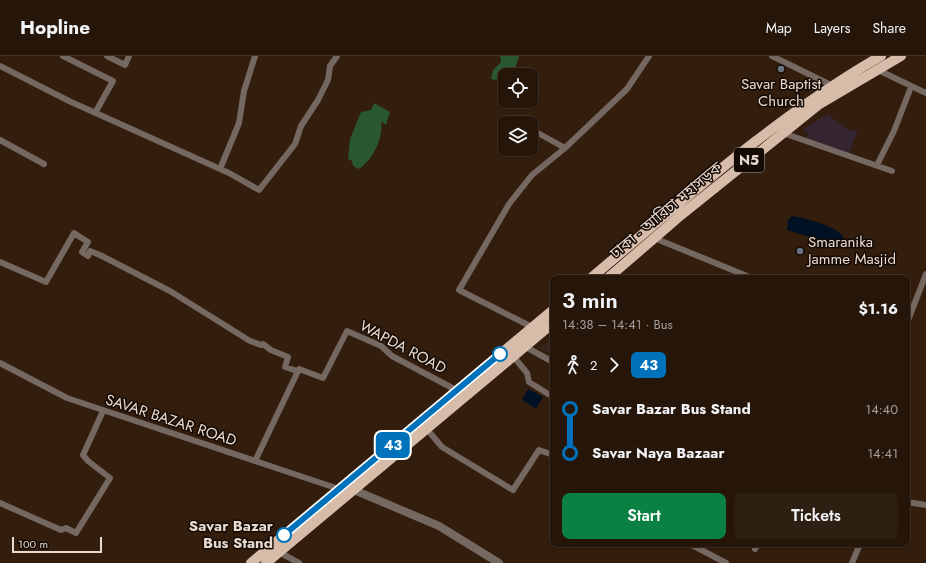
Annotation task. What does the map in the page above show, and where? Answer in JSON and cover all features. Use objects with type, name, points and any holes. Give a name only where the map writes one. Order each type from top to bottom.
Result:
[{"type":"highway","name":"ঢাকা - আরিচা মহাসড়ক","points":[[595,275],[758,139],[833,86],[881,56]]},
{"type":"highway","name":"ঢাকা - আরিচা মহাসড়ক","points":[[611,275],[654,238],[818,105],[901,56]]},
{"type":"highway","points":[[251,563],[550,312]]},
{"type":"highway","points":[[266,563],[426,428],[470,394],[524,346],[550,325]]},
{"type":"street","points":[[63,56],[113,81],[95,113]]},
{"type":"street","points":[[107,56],[125,65],[129,56]]},
{"type":"street","points":[[0,66],[95,113],[220,168],[259,190],[295,144],[301,126],[328,80],[330,66],[337,56]]},
{"type":"street","points":[[532,327],[459,290],[509,204],[532,175],[565,148],[627,88],[649,56]]},
{"type":"street","points":[[772,56],[833,86]]},
{"type":"street","points":[[220,168],[239,123],[244,91],[252,57]]},
{"type":"street","points":[[878,70],[926,93]]},
{"type":"street","points":[[876,165],[894,131],[911,87]]},
{"type":"street","points":[[538,133],[565,148]]},
{"type":"street","points":[[782,133],[892,171]]},
{"type":"street","points":[[0,140],[44,164]]},
{"type":"street","points":[[0,262],[46,282],[74,233],[88,242],[82,252],[88,256],[90,251],[100,255],[170,291],[250,341],[261,345],[263,344],[271,350],[288,357],[285,367],[297,371],[255,461]]},
{"type":"street","points":[[654,238],[742,275]]},
{"type":"street","points":[[910,315],[926,274]]},
{"type":"street","name":"WAPDA ROAD","points":[[297,371],[298,369],[323,378],[348,332],[381,346],[392,356],[458,391]]},
{"type":"street","points":[[524,346],[550,360]]},
{"type":"street","points":[[513,356],[527,373],[529,382],[550,395]]},
{"type":"street","name":"SAVAR BAZAR ROAD","points":[[0,363],[66,398],[157,427],[339,489]]},
{"type":"street","points":[[0,502],[61,530],[66,528],[76,533],[110,478],[88,461],[83,455],[103,411]]},
{"type":"street","points":[[426,428],[442,446],[513,490],[539,450],[550,453]]},
{"type":"street","points":[[354,490],[439,526],[500,563]]},
{"type":"street","points":[[910,502],[926,505]]},
{"type":"street","points":[[696,547],[726,563]]},
{"type":"street","points":[[852,563],[859,547]]},
{"type":"street","points":[[278,552],[299,563]]},
{"type":"shaded area","points":[[827,114],[848,129],[855,131],[858,130],[849,154],[805,139],[808,133],[802,130]]},
{"type":"shaded area","points":[[550,340],[550,353],[540,349]]},
{"type":"green space","points":[[500,56],[519,56],[515,68],[498,68],[498,80],[491,79],[493,70],[501,62]]},
{"type":"green space","points":[[374,103],[390,112],[386,125],[381,121],[381,134],[373,154],[359,169],[353,166],[352,161],[348,159],[350,139],[361,112],[371,110]]},
{"type":"water","points":[[792,216],[816,222],[833,229],[844,239],[845,245],[835,245],[787,230],[788,220]]},
{"type":"water","points":[[528,389],[543,397],[536,409],[522,400]]},
{"type":"bus line","name":"43","points":[[284,535],[458,391],[500,354]]},
{"type":"place","name":"Savar Baptist Church","points":[[781,69]]},
{"type":"place","name":"Smaranika Jamme Masjid","points":[[800,251]]},
{"type":"place","name":"Savar Bazar Bus Stand","points":[[284,535]]}]
